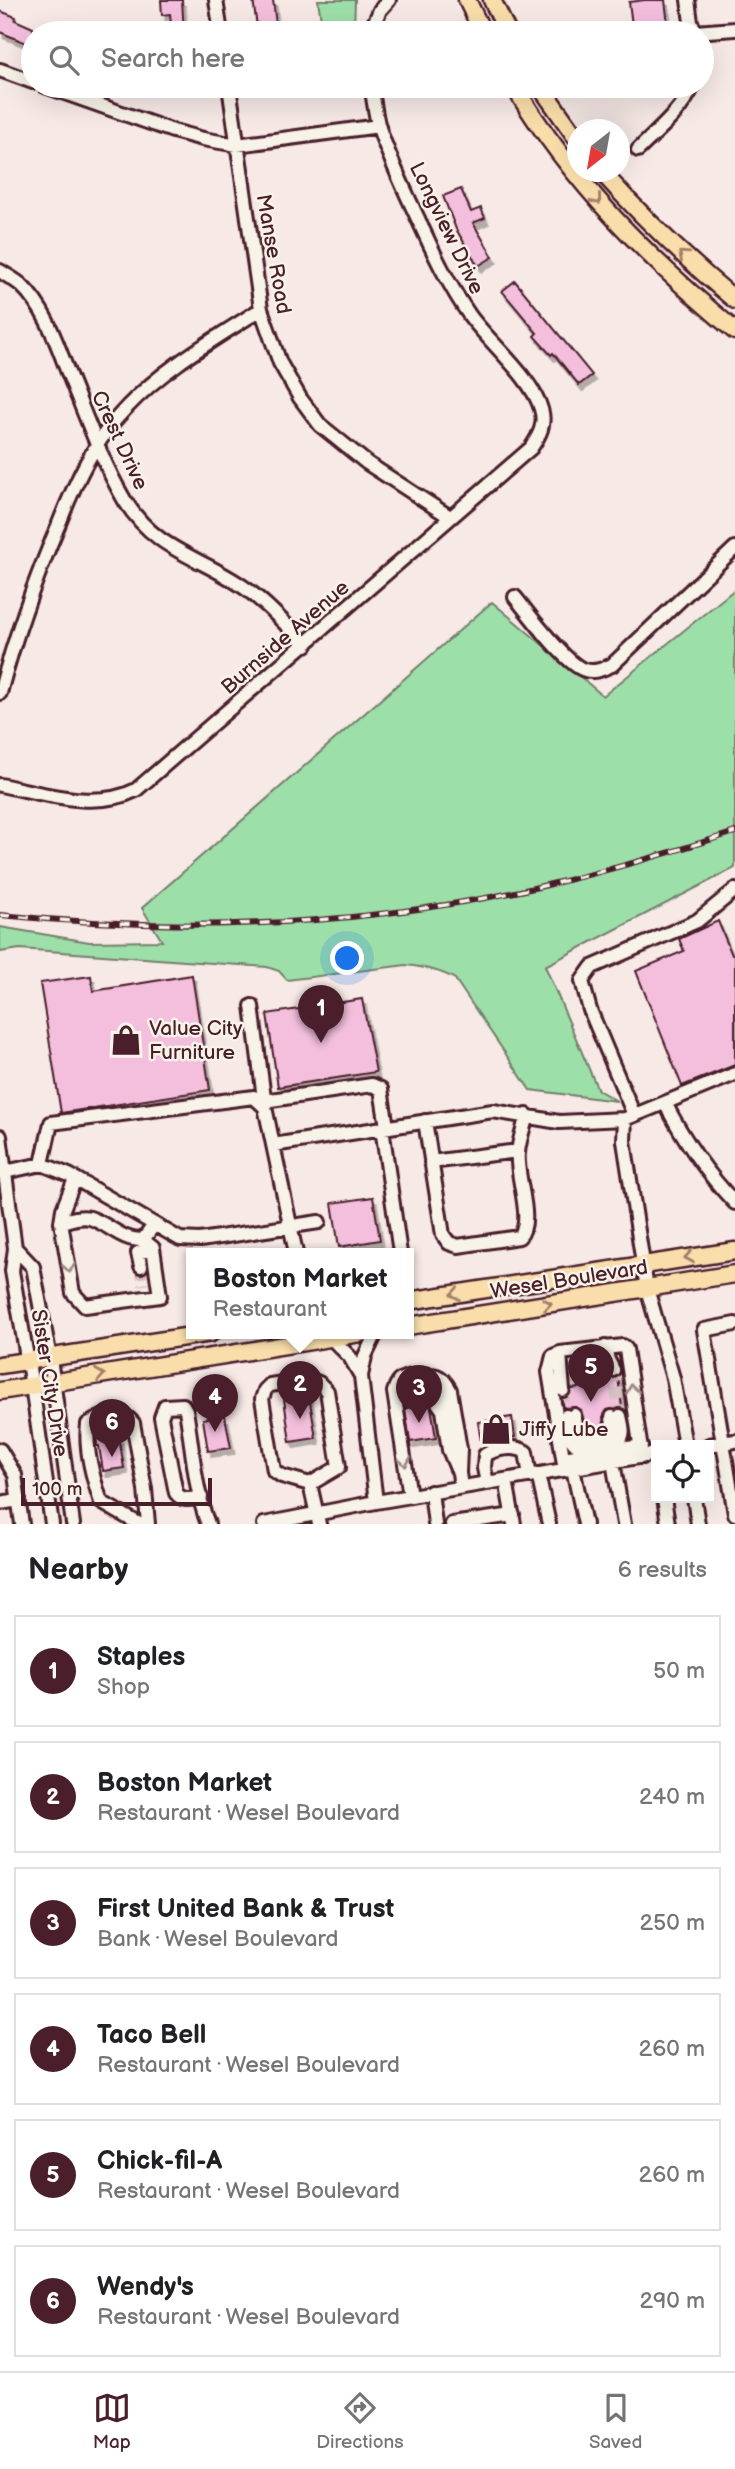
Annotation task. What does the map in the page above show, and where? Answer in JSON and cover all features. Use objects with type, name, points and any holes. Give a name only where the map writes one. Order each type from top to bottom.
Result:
[{"type":"main road","points":[[467,0],[477,21]]},
{"type":"main road","points":[[492,0],[502,21]]},
{"type":"main road","points":[[522,98],[573,172],[610,216],[659,265],[735,331]]},
{"type":"main road","points":[[548,98],[567,124]]},
{"type":"main road","points":[[612,182],[673,246],[735,300]]},
{"type":"main road","name":"Wesel Boulevard","points":[[414,1300],[735,1251]]},
{"type":"main road","name":"Wesel Boulevard","points":[[414,1325],[735,1274]]},
{"type":"main road","points":[[0,1365],[186,1337]]},
{"type":"main road","points":[[0,1391],[325,1339]]},
{"type":"street","points":[[216,0],[219,21]]},
{"type":"street","points":[[375,21],[389,0]]},
{"type":"street","points":[[688,0],[691,21]]},
{"type":"street","points":[[714,31],[735,29]]},
{"type":"street","points":[[0,70],[21,78]]},
{"type":"street","points":[[79,98],[173,131],[237,145],[379,126]]},
{"type":"street","name":"Manse Road","points":[[231,98],[261,309],[280,363],[300,398],[320,425],[367,463],[450,517]]},
{"type":"street","name":"Longview Drive","points":[[373,98],[379,126],[393,165],[456,297],[531,388],[541,408]]},
{"type":"street","points":[[638,150],[687,98]]},
{"type":"street","name":"Crest Drive","points":[[0,271],[21,285],[51,330],[113,479],[143,525],[182,554],[241,585],[261,600],[306,645]]},
{"type":"street","points":[[0,692],[24,612],[47,552],[97,443],[126,407],[154,383],[185,358],[261,309]]},
{"type":"street","name":"Burnside Avenue","points":[[0,785],[75,799],[123,797],[153,778],[531,448],[540,436],[543,421],[541,408]]},
{"type":"street","points":[[515,597],[572,664],[589,671],[600,671],[612,665],[735,548]]},
{"type":"street","points":[[684,1440],[673,1378],[646,1289],[624,1141],[629,1117],[582,981],[592,967],[697,921],[735,890]]},
{"type":"street","points":[[252,1006],[265,1104],[295,1248]]},
{"type":"street","points":[[273,1145],[494,1111],[559,1122],[629,1117],[735,1074]]},
{"type":"street","points":[[42,1164],[51,1123],[244,1096],[254,1097],[265,1104],[372,1085],[381,1089],[399,1248]]},
{"type":"street","points":[[665,1102],[685,1141],[708,1173],[735,1203]]},
{"type":"street","points":[[425,1121],[443,1235],[449,1243],[458,1246],[519,1237],[524,1232],[527,1223],[517,1169],[518,1151],[527,1115]]},
{"type":"street","name":"Sister City Drive","points":[[0,1136],[15,1248],[12,1271],[29,1361],[52,1524]]},
{"type":"street","points":[[431,1162],[518,1151]]},
{"type":"street","points":[[3,1172],[42,1164],[75,1179],[153,1226],[180,1239],[192,1241],[319,1222]]},
{"type":"street","points":[[75,1179],[63,1209],[61,1222],[73,1293],[85,1306],[145,1292],[160,1296],[148,1244],[153,1226]]},
{"type":"street","points":[[61,1222],[80,1217],[91,1219],[121,1236],[148,1244]]},
{"type":"street","points":[[141,1266],[138,1253],[148,1244]]},
{"type":"street","name":"Sister City Drive","points":[[15,1248],[33,1267],[54,1382],[73,1524]]},
{"type":"street","points":[[735,1325],[704,1330],[730,1442],[735,1514]]},
{"type":"street","points":[[332,1339],[350,1357],[361,1376]]},
{"type":"street","points":[[373,1339],[365,1356],[361,1376],[376,1502]]},
{"type":"street","points":[[585,1524],[567,1465],[549,1372],[553,1356],[561,1359],[608,1362],[618,1345],[626,1349],[641,1451]]},
{"type":"street","points":[[561,1359],[566,1390]]},
{"type":"street","points":[[410,1496],[401,1398],[397,1385],[403,1379],[432,1375],[443,1379],[447,1384],[460,1449],[458,1473]]},
{"type":"street","points":[[309,1379],[319,1383],[327,1391],[338,1467],[310,1485],[274,1471],[262,1399],[270,1385],[309,1379]]},
{"type":"street","points":[[458,1473],[449,1450],[443,1410],[429,1393],[440,1395],[447,1403],[461,1487]]},
{"type":"street","points":[[201,1497],[186,1500],[176,1493],[161,1418],[165,1406],[183,1405],[186,1410],[208,1524]]},
{"type":"street","points":[[139,1524],[101,1502],[94,1482],[86,1438],[88,1424],[101,1416],[117,1413],[126,1415],[133,1423],[145,1489],[148,1524]]},
{"type":"street","points":[[570,1415],[568,1436],[585,1448],[617,1443],[621,1439],[623,1433],[616,1416]]},
{"type":"street","points":[[487,1483],[484,1458],[488,1453],[519,1448],[526,1452],[549,1524]]},
{"type":"street","points":[[0,1450],[15,1475],[22,1524]]},
{"type":"street","points":[[567,1465],[613,1462],[641,1451]]},
{"type":"street","points":[[264,1524],[318,1520],[376,1502],[534,1475],[567,1465],[641,1451],[651,1453]]},
{"type":"street","points":[[613,1462],[624,1524]]},
{"type":"street","points":[[454,1524],[514,1519],[506,1480]]},
{"type":"street","points":[[310,1485],[318,1520]]},
{"type":"street","points":[[431,1492],[435,1524]]},
{"type":"street","points":[[0,1503],[19,1500]]},
{"type":"street","points":[[665,1503],[668,1524]]},
{"type":"street","points":[[695,1503],[698,1524]]},
{"type":"green space","points":[[318,0],[355,0],[354,21],[321,21]]},
{"type":"green space","points":[[735,589],[735,868],[545,966],[598,1090],[617,1101],[530,1090],[455,979],[432,969],[406,965],[287,980],[279,971],[267,967],[20,949],[0,952],[0,927],[89,942],[162,941],[142,908],[492,602],[603,696]]},
{"type":"building","points":[[161,0],[182,0],[183,21],[171,21],[170,14],[162,15]]},
{"type":"building","points":[[253,0],[273,0],[276,21],[256,21]]},
{"type":"building","points":[[665,0],[668,21],[631,21],[629,2]]},
{"type":"building","points":[[0,11],[16,17],[15,20],[21,23],[21,41],[0,32]]},
{"type":"building","points":[[461,189],[471,212],[481,208],[485,218],[473,223],[493,257],[478,266],[456,229],[443,196]]},
{"type":"building","points":[[515,281],[592,375],[579,385],[553,353],[551,355],[534,336],[537,333],[502,291]]},
{"type":"building","points":[[718,921],[732,955],[735,954],[735,1065],[682,1086],[636,971],[684,951],[679,939]]},
{"type":"building","name":"Value City Furniture","points":[[192,975],[210,1090],[61,1113],[40,983],[91,976],[93,991]]},
{"type":"building","points":[[362,999],[376,1072],[278,1087],[267,1014]]},
{"type":"building","points":[[373,1197],[380,1240],[339,1247],[332,1203]]},
{"type":"building","points":[[590,1358],[600,1372],[604,1371],[608,1377],[618,1377],[622,1408],[607,1410],[603,1417],[604,1427],[589,1431],[581,1410],[576,1407],[564,1408],[562,1399],[568,1397],[572,1389],[579,1388],[578,1366],[581,1365],[582,1359]]},
{"type":"building","points":[[426,1384],[422,1387],[421,1394],[424,1399],[430,1401],[436,1438],[410,1442],[405,1387]]},
{"type":"building","points":[[309,1396],[316,1438],[290,1442],[284,1399]]},
{"type":"building","points":[[225,1416],[231,1448],[208,1451],[203,1419]]},
{"type":"building","name":"Jiffy Lube","points":[[512,1417],[515,1437],[481,1442],[478,1422]]},
{"type":"building","points":[[114,1423],[124,1468],[103,1471],[96,1429]]},
{"type":"tunnel","points":[[141,1266],[144,1285]]},
{"type":"tunnel","points":[[613,1370],[620,1416]]},
{"type":"tunnel","points":[[406,1390],[428,1387]]},
{"type":"tunnel","points":[[563,1390],[566,1416]]},
{"type":"tunnel","points":[[408,1404],[430,1401]]},
{"type":"railway","points":[[0,915],[137,924],[343,918],[412,910],[547,885],[735,832]]},
{"type":"place","name":"Value City Furniture","points":[[126,1040]]},
{"type":"place","name":"Staples","points":[[321,1043]]},
{"type":"place","name":"Chick-fil-A","points":[[591,1402]]},
{"type":"place","name":"Boston Market","points":[[300,1419]]},
{"type":"place","name":"First United Bank & Trust","points":[[419,1423]]},
{"type":"place","name":"Jiffy Lube","points":[[496,1429]]},
{"type":"place","name":"Taco Bell","points":[[215,1432]]},
{"type":"place","name":"Wendy's","points":[[112,1457]]}]
